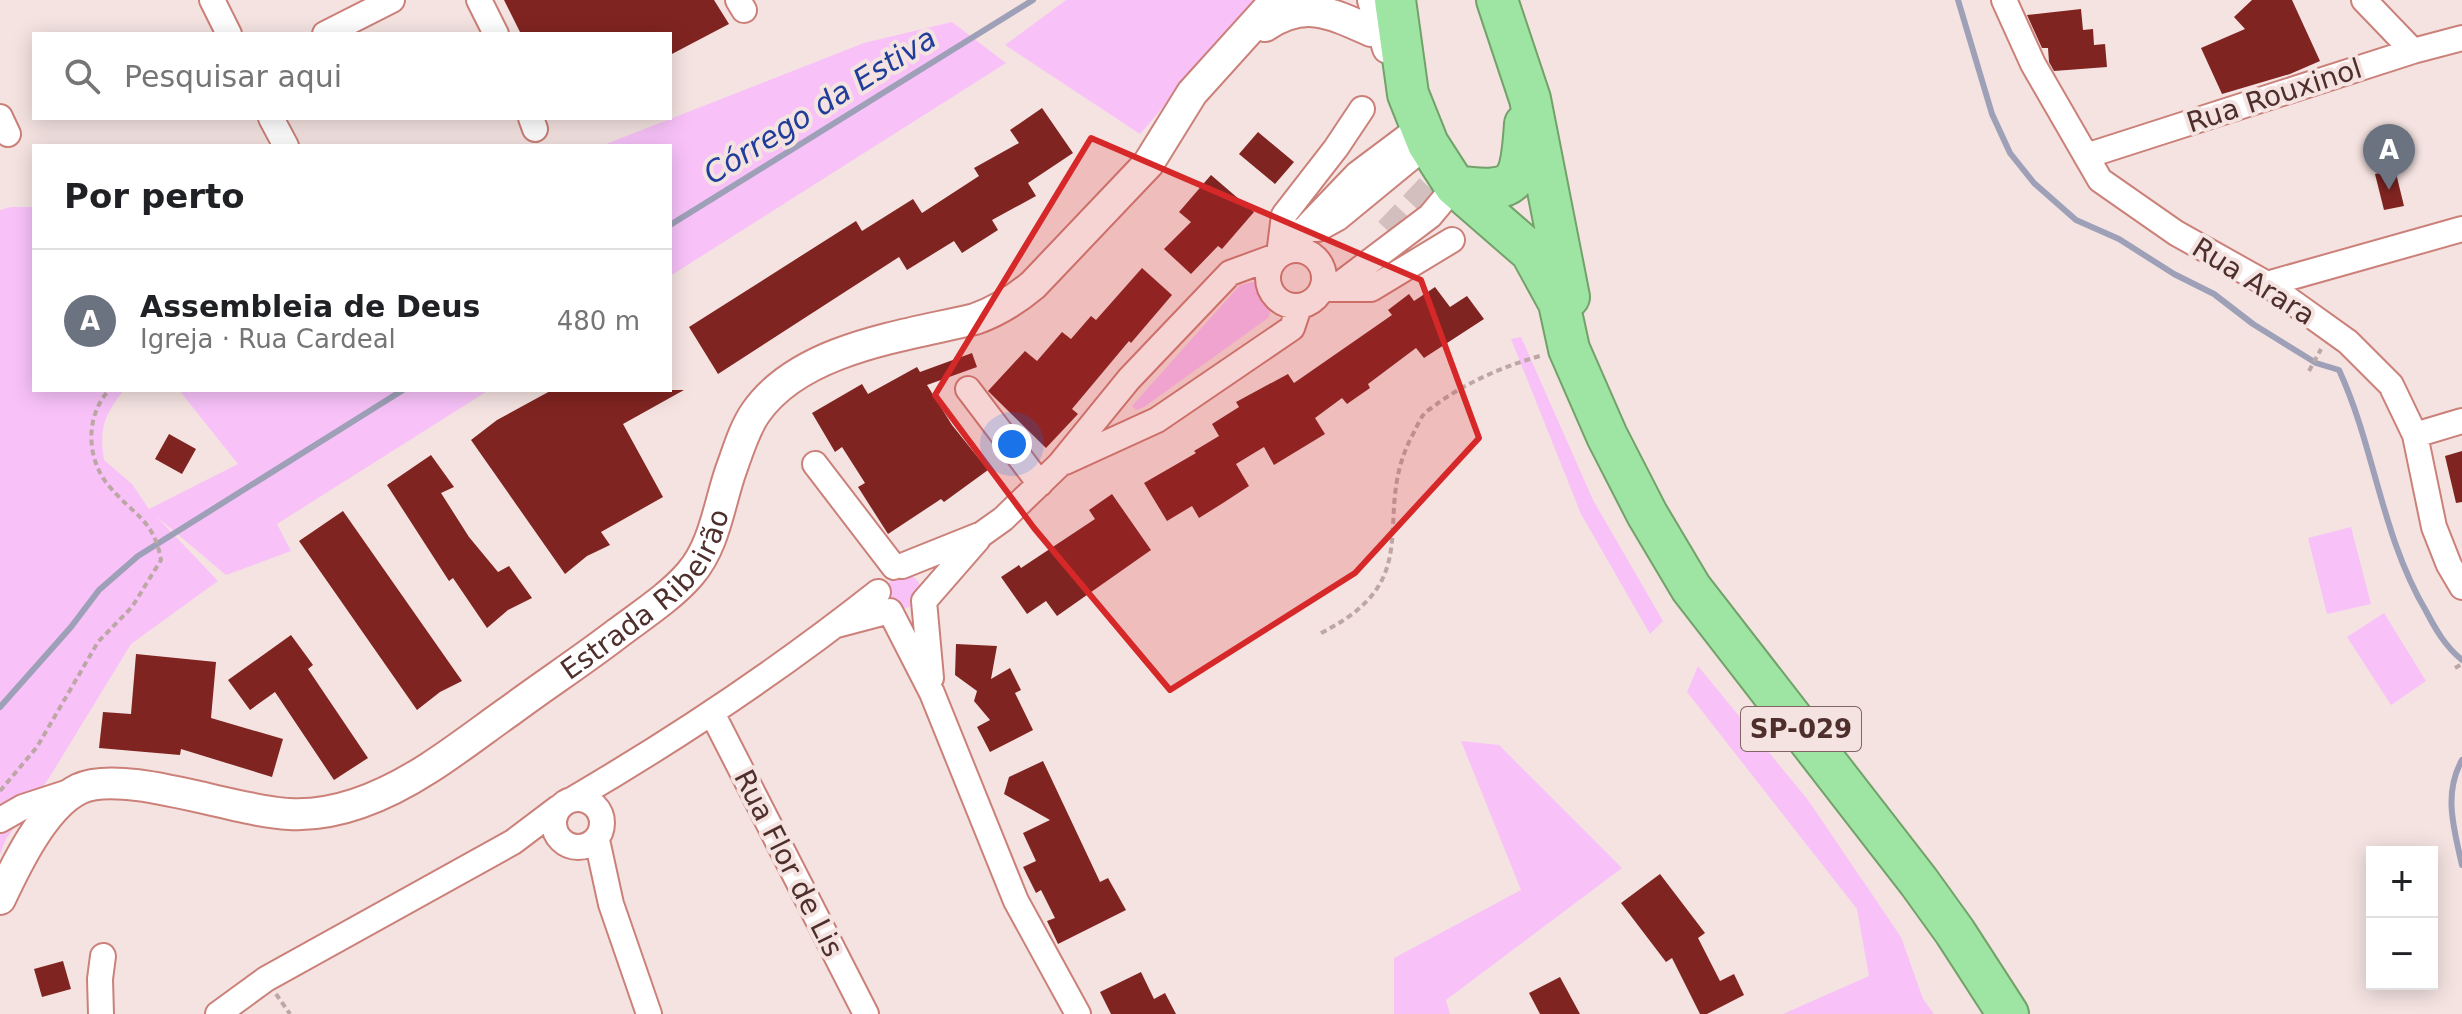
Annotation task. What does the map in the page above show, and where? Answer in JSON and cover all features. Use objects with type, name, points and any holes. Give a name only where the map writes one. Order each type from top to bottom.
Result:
[{"type":"highway","name":"SP-029","points":[[1497,0],[1530,99],[1563,270],[1607,436]]},
{"type":"highway","name":"SP-029","points":[[1391,16],[1415,111],[1455,186],[1531,252],[1559,303],[1569,349],[1607,436],[1647,514],[1691,588],[1919,882],[2008,1014]]},
{"type":"highway","name":"SP-029","points":[[1455,186],[1499,189],[1518,177],[1527,95]]},
{"type":"street","points":[[212,0],[228,32]]},
{"type":"street","points":[[329,32],[392,0]]},
{"type":"street","points":[[479,0],[495,32]]},
{"type":"street","name":"Estrada Ribeirão","points":[[79,789],[123,785],[157,788],[235,807],[291,815],[350,807],[412,779],[594,651],[692,572],[714,528],[748,426],[773,392],[807,367],[831,357],[992,313],[1033,285],[1148,164],[1192,93],[1276,0]]},
{"type":"street","name":"SP-029","points":[[1361,0],[1391,16]]},
{"type":"street","name":"SP-029","points":[[1373,0],[1381,32],[1415,111]]},
{"type":"street","name":"Rua Arara","points":[[2004,0],[2033,64],[2100,180],[2176,233],[2267,284],[2348,342],[2374,365],[2397,394],[2415,435],[2434,527],[2449,565],[2462,587]]},
{"type":"street","points":[[2364,0],[2413,51]]},
{"type":"street","name":"Estrada Ribeirão","points":[[1192,93],[1279,12],[1290,8],[1319,7],[1391,16]]},
{"type":"street","name":"Rua Rouxinol","points":[[2086,156],[2462,38]]},
{"type":"street","points":[[1362,109],[1284,215],[1294,244],[1321,263],[1325,282],[1316,299],[1299,307],[1281,303],[1269,288],[1269,270],[1294,244],[1415,111]]},
{"type":"street","points":[[272,120],[285,144]]},
{"type":"street","points":[[1327,289],[1336,287],[1430,216],[1455,186]]},
{"type":"street","points":[[2267,284],[2462,229]]},
{"type":"street","points":[[1327,289],[1335,275],[1387,230]]},
{"type":"street","points":[[1327,289],[1371,289],[1452,240]]},
{"type":"street","points":[[884,602],[898,614],[913,612],[982,534],[1003,519],[1059,465],[1129,379],[1230,273],[1294,244]]},
{"type":"street","points":[[1059,465],[1157,420],[1292,328],[1299,307]]},
{"type":"street","points":[[968,389],[1040,484]]},
{"type":"street","points":[[2415,435],[2462,421]]},
{"type":"street","points":[[815,464],[898,567],[918,571],[924,578],[932,693]]},
{"type":"street","points":[[982,534],[898,567],[882,578],[884,602],[932,693],[1016,901],[1078,1014]]},
{"type":"street","points":[[218,1014],[266,979],[513,842],[565,804],[712,713],[837,625],[884,602]]},
{"type":"street","name":"Rua Flor de Lis","points":[[712,713],[866,1014]]},
{"type":"street","points":[[513,842],[564,840],[585,846],[599,828],[622,771]]},
{"type":"street","points":[[0,820],[23,807],[79,789]]},
{"type":"street","points":[[0,899],[10,877],[50,813],[79,789]]},
{"type":"street","points":[[611,904],[554,824],[565,804],[583,800],[594,806],[611,904],[649,1014]]},
{"type":"street","points":[[101,1014],[103,956]]},
{"type":"path","points":[[1321,633],[1344,622],[1366,605],[1382,584],[1390,557],[1397,482],[1406,448],[1424,414],[1465,384],[1512,364],[1569,349]]},
{"type":"path","points":[[2309,371],[2319,351]]},
{"type":"path","points":[[0,791],[37,747],[98,642],[132,607],[161,560],[158,541],[151,528],[107,484],[90,445],[97,410],[107,392]]},
{"type":"path","points":[[2455,668],[2462,664]]},
{"type":"highlighted area","points":[[1091,138],[1421,280],[1479,438],[1355,573],[1170,690],[1034,528],[935,395]]},
{"type":"shaded area","points":[[1066,0],[1255,0],[1140,134],[1005,45]]},
{"type":"shaded area","points":[[952,22],[1006,63],[672,275],[672,144],[606,144],[864,43]]},
{"type":"shaded area","points":[[32,207],[32,392],[123,392],[105,422],[102,439],[104,460],[132,484],[149,509],[238,464],[181,392],[486,392],[277,524],[291,551],[226,575],[157,517],[218,581],[131,644],[49,778],[6,839],[0,854],[0,210]]},
{"type":"shaded area","points":[[1254,282],[1270,297],[1268,318],[1136,410],[1132,406],[1240,285]]},
{"type":"shaded area","points":[[1521,337],[1593,500],[1663,621],[1650,634],[1581,514],[1511,339]]},
{"type":"shaded area","points":[[2351,527],[2371,604],[2327,614],[2308,538]]},
{"type":"shaded area","points":[[904,574],[916,579],[921,591],[916,603],[904,608],[892,603],[887,591],[892,579]]},
{"type":"shaded area","points":[[2384,613],[2426,681],[2391,705],[2347,637]]},
{"type":"shaded area","points":[[1698,666],[1808,800],[1901,937],[1923,999],[1934,1014],[1783,1014],[1869,976],[1857,909],[1687,692]]},
{"type":"shaded area","points":[[1461,741],[1499,745],[1622,868],[1446,1000],[1450,1014],[1394,1014],[1394,958],[1521,890]]},
{"type":"building","points":[[504,0],[714,0],[729,24],[672,54],[672,32],[520,32]]},
{"type":"building","points":[[2252,0],[2292,0],[2320,61],[2290,74],[2222,94],[2201,48],[2245,29],[2234,17]]},
{"type":"building","points":[[2081,9],[2083,30],[2093,29],[2094,45],[2105,44],[2107,67],[2054,71],[2049,62],[2048,48],[2042,48],[2027,15]]},
{"type":"building","points":[[1042,108],[1073,153],[1028,183],[1036,196],[992,220],[998,230],[962,253],[954,241],[907,270],[899,257],[718,374],[689,327],[856,221],[862,231],[913,199],[922,213],[979,176],[974,168],[1019,143],[1010,130]]},
{"type":"building","points":[[1258,132],[1294,162],[1275,184],[1239,154]]},
{"type":"building","points":[[2395,169],[2404,206],[2384,210],[2375,174]]},
{"type":"building","points":[[1211,175],[1254,212],[1222,249],[1218,246],[1191,274],[1164,249],[1191,222],[1179,212]]},
{"type":"building","points":[[1142,268],[1172,295],[1072,409],[1078,414],[1046,448],[988,391],[1025,351],[1037,361],[1062,332],[1071,339],[1091,316],[1096,320]]},
{"type":"building","points":[[1435,287],[1450,307],[1467,296],[1484,319],[1424,358],[1416,348],[1347,404],[1342,398],[1315,418],[1325,434],[1274,465],[1264,447],[1236,464],[1249,486],[1223,503],[1199,518],[1192,506],[1167,521],[1144,483],[1219,436],[1212,424],[1239,407],[1236,402],[1288,374],[1294,383],[1392,315],[1388,310],[1409,294],[1414,301]]},
{"type":"building","points":[[972,353],[977,367],[927,385],[952,425],[988,470],[944,502],[941,499],[888,534],[858,487],[865,483],[842,447],[835,452],[812,413],[862,384],[868,394],[917,367],[920,372]]},
{"type":"building","points":[[684,390],[623,424],[663,497],[601,532],[610,545],[587,556],[565,574],[471,440],[497,420],[548,392]]},
{"type":"building","points":[[169,434],[196,449],[182,474],[155,459]]},
{"type":"building","points":[[2462,451],[2462,502],[2456,503],[2445,456]]},
{"type":"building","points":[[431,455],[454,487],[441,493],[469,537],[498,572],[509,566],[532,598],[508,610],[487,628],[453,578],[449,581],[387,485]]},
{"type":"building","points":[[1112,494],[1151,550],[1057,616],[1046,601],[1027,614],[1001,577],[1019,565],[1021,568],[1095,519],[1089,510]]},
{"type":"building","points":[[343,511],[462,681],[440,692],[417,710],[299,541]]},
{"type":"building","points":[[291,635],[313,665],[308,669],[368,758],[334,780],[275,692],[250,710],[228,680]]},
{"type":"building","points":[[956,644],[997,646],[991,679],[1010,668],[1021,690],[1015,693],[1033,730],[990,752],[977,727],[990,720],[974,701],[977,691],[955,675]]},
{"type":"building","points":[[136,654],[216,662],[211,718],[283,739],[272,777],[181,749],[180,755],[99,748],[103,712],[131,714]]},
{"type":"building","points":[[1043,761],[1100,882],[1108,878],[1126,910],[1058,944],[1047,921],[1055,918],[1041,890],[1036,893],[1023,867],[1036,861],[1023,833],[1050,820],[1004,794],[1009,777]]},
{"type":"building","points":[[1660,874],[1705,933],[1698,938],[1720,981],[1734,974],[1744,995],[1707,1014],[1700,1014],[1672,958],[1666,962],[1621,903]]},
{"type":"building","points":[[63,961],[71,989],[42,997],[34,969]]},
{"type":"building","points":[[1141,972],[1154,999],[1165,993],[1176,1014],[1111,1014],[1100,992]]},
{"type":"building","points":[[1560,977],[1580,1014],[1540,1014],[1529,993]]},
{"type":"waterway","name":"Córrego da Estiva","points":[[672,224],[1033,0]]},
{"type":"waterway","points":[[1958,0],[1992,114],[2010,153],[2034,183],[2076,220],[2119,239],[2174,274],[2214,294],[2253,324],[2316,363],[2339,370],[2361,430],[2398,552],[2441,637],[2462,660]]},
{"type":"waterway","name":"Córrego da Estiva","points":[[0,707],[71,627],[99,590],[138,556],[400,392]]},
{"type":"waterway","points":[[2462,760],[2456,773],[2452,799],[2453,825],[2462,865]]},
{"type":"tunnel","points":[[1387,230],[1444,170]]},
{"type":"place","name":"Assembleia de Deus","points":[[2389,190]]}]
